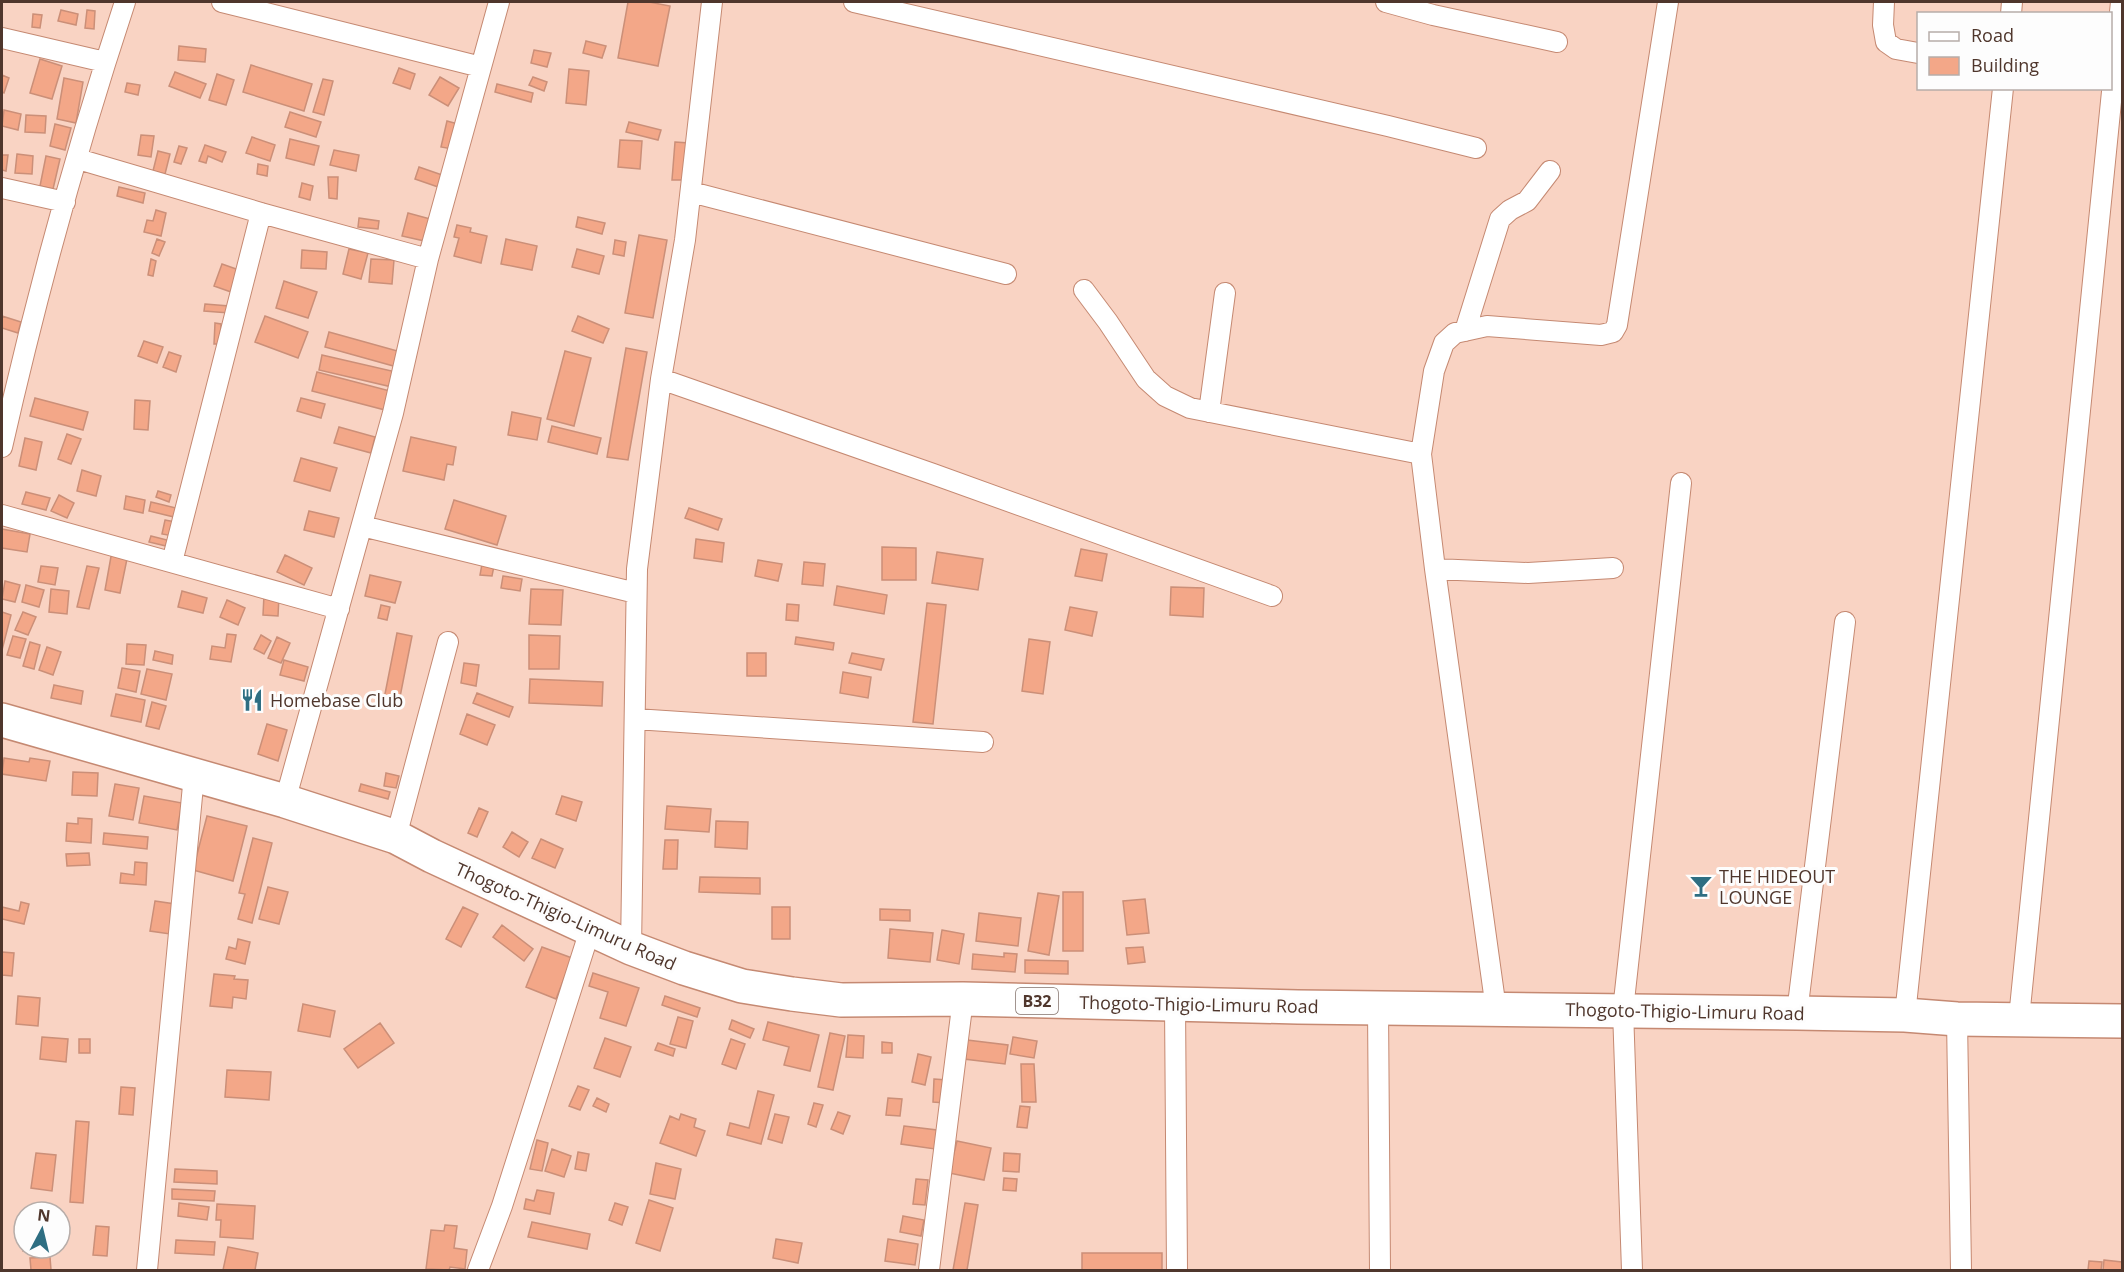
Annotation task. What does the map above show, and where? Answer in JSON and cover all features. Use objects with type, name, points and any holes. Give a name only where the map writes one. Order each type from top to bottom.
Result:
[{"type":"highway","name":"Thogoto-Thigio-Limuru Road","points":[[2,720],[285,801],[396,837],[631,948],[742,986],[792,994],[841,1000],[963,999],[1378,1008],[1797,1013],[1957,1019],[2122,1021]]},
{"type":"street","points":[[2,447],[8,385],[125,2]]},
{"type":"street","points":[[222,2],[481,67]]},
{"type":"street","points":[[285,801],[393,413],[428,259],[499,2]]},
{"type":"street","points":[[631,948],[637,568],[661,380],[685,240],[712,2]]},
{"type":"street","points":[[854,2],[1476,148]]},
{"type":"street","points":[[1386,2],[1433,15],[1557,42]]},
{"type":"street","points":[[1496,1009],[1421,454],[1434,371],[1444,343],[1449,338],[1455,333],[1487,326],[1601,335],[1613,332],[1617,325],[1627,268],[1668,2]]},
{"type":"street","points":[[1884,2],[1882,25],[1886,42],[1896,49],[1917,53]]},
{"type":"street","points":[[2019,1018],[2121,2]]},
{"type":"street","points":[[2,38],[105,62]]},
{"type":"street","points":[[1905,1016],[2003,90]]},
{"type":"street","points":[[78,159],[428,259]]},
{"type":"street","points":[[1465,331],[1500,219],[1510,210],[1527,201],[1550,171]]},
{"type":"street","points":[[2,188],[65,202]]},
{"type":"street","points":[[691,192],[1006,274]]},
{"type":"street","points":[[172,562],[261,213]]},
{"type":"street","points":[[1084,290],[1146,379],[1165,396],[1190,408],[1421,454]]},
{"type":"street","points":[[1209,412],[1225,293]]},
{"type":"street","points":[[661,380],[933,474],[1272,596]]},
{"type":"street","points":[[1632,1270],[1623,1010],[1681,483]]},
{"type":"street","points":[[2,515],[339,609]]},
{"type":"street","points":[[362,526],[636,593]]},
{"type":"street","points":[[1435,570],[1528,573],[1613,568]]},
{"type":"street","points":[[1797,1013],[1845,622]]},
{"type":"street","points":[[396,837],[448,642]]},
{"type":"street","points":[[635,719],[983,741]]},
{"type":"street","points":[[147,1270],[194,775]]},
{"type":"street","points":[[478,1270],[502,1206],[590,930]]},
{"type":"street","points":[[929,1270],[963,999]]},
{"type":"street","points":[[1174,1004],[1177,1270]]},
{"type":"street","points":[[1378,1008],[1380,1270]]},
{"type":"street","points":[[1957,1019],[1961,1270]]},
{"type":"building","points":[[628,2],[649,2],[670,6],[658,66],[618,58]]},
{"type":"building","points":[[61,10],[78,14],[76,25],[58,21]]},
{"type":"building","points":[[87,10],[95,11],[94,29],[85,28]]},
{"type":"building","points":[[33,14],[42,15],[40,28],[32,27]]},
{"type":"building","points":[[586,41],[606,46],[602,58],[583,53]]},
{"type":"building","points":[[179,46],[206,49],[205,62],[178,60]]},
{"type":"building","points":[[534,50],[551,53],[547,67],[531,63]]},
{"type":"building","points":[[40,59],[62,66],[52,99],[30,93]]},
{"type":"building","points":[[251,65],[312,84],[304,111],[243,92]]},
{"type":"building","points":[[399,68],[415,74],[410,89],[393,83]]},
{"type":"building","points":[[569,69],[589,71],[586,105],[566,103]]},
{"type":"building","points":[[175,72],[206,84],[200,98],[169,86]]},
{"type":"building","points":[[217,74],[234,80],[226,105],[209,100]]},
{"type":"building","points":[[2,75],[9,78],[4,93],[2,92]]},
{"type":"building","points":[[440,77],[459,88],[448,106],[429,95]]},
{"type":"building","points":[[533,77],[547,82],[544,91],[529,85]]},
{"type":"building","points":[[64,78],[83,82],[76,123],[57,119]]},
{"type":"building","points":[[323,79],[333,81],[324,115],[313,112]]},
{"type":"building","points":[[127,83],[140,85],[138,95],[125,92]]},
{"type":"building","points":[[497,84],[533,93],[531,102],[495,92]]},
{"type":"building","points":[[4,110],[21,114],[18,130],[2,126]]},
{"type":"building","points":[[290,112],[321,122],[316,137],[285,127]]},
{"type":"building","points":[[26,115],[46,116],[45,133],[25,132]]},
{"type":"building","points":[[447,121],[458,124],[452,149],[441,147]]},
{"type":"building","points":[[629,122],[661,130],[658,140],[626,132]]},
{"type":"building","points":[[55,124],[71,128],[65,150],[50,146]]},
{"type":"building","points":[[141,135],[154,136],[151,157],[138,155]]},
{"type":"building","points":[[252,137],[275,145],[270,161],[246,153]]},
{"type":"building","points":[[290,139],[319,146],[314,165],[286,158]]},
{"type":"building","points":[[620,140],[642,141],[640,169],[618,167]]},
{"type":"building","points":[[675,142],[689,143],[687,180],[672,180]]},
{"type":"building","points":[[205,145],[226,152],[222,162],[208,156],[206,163],[199,161]]},
{"type":"building","points":[[179,146],[187,148],[181,164],[174,162]]},
{"type":"building","points":[[334,150],[359,155],[356,171],[330,165]]},
{"type":"building","points":[[158,151],[170,154],[165,174],[153,171]]},
{"type":"building","points":[[17,154],[33,156],[32,174],[15,173]]},
{"type":"building","points":[[2,155],[8,155],[6,171],[2,170]]},
{"type":"building","points":[[46,156],[60,159],[53,189],[40,186]]},
{"type":"building","points":[[258,164],[268,166],[267,176],[257,174]]},
{"type":"building","points":[[419,167],[445,176],[441,188],[415,179]]},
{"type":"building","points":[[328,177],[338,177],[337,199],[329,198]]},
{"type":"building","points":[[302,183],[313,186],[310,200],[299,197]]},
{"type":"building","points":[[119,187],[145,193],[143,203],[117,196]]},
{"type":"building","points":[[156,210],[166,213],[161,236],[144,232],[147,220],[153,221]]},
{"type":"building","points":[[408,213],[434,220],[429,242],[402,236]]},
{"type":"building","points":[[578,217],[605,223],[602,234],[576,227]]},
{"type":"building","points":[[359,218],[379,221],[378,229],[358,227]]},
{"type":"building","points":[[457,225],[471,228],[470,232],[487,236],[481,263],[454,256],[459,238],[454,237]]},
{"type":"building","points":[[639,235],[667,240],[653,318],[625,313]]},
{"type":"building","points":[[157,239],[165,242],[159,256],[152,253]]},
{"type":"building","points":[[506,239],[537,246],[532,270],[501,264]]},
{"type":"building","points":[[615,240],[626,242],[624,256],[613,254]]},
{"type":"building","points":[[349,249],[368,253],[361,279],[343,274]]},
{"type":"building","points":[[577,249],[604,256],[599,274],[572,267]]},
{"type":"building","points":[[302,250],[327,252],[326,269],[301,268]]},
{"type":"building","points":[[151,259],[156,261],[153,276],[148,275]]},
{"type":"building","points":[[371,259],[394,260],[392,284],[369,282]]},
{"type":"building","points":[[222,264],[239,270],[231,292],[214,286]]},
{"type":"building","points":[[284,281],[317,292],[308,318],[276,308]]},
{"type":"building","points":[[205,304],[229,306],[229,313],[204,311]]},
{"type":"building","points":[[2,316],[21,322],[18,333],[2,328]]},
{"type":"building","points":[[265,316],[308,332],[298,358],[255,342]]},
{"type":"building","points":[[578,316],[609,329],[603,343],[572,331]]},
{"type":"building","points":[[215,323],[221,324],[220,344],[214,344]]},
{"type":"building","points":[[329,332],[401,352],[397,367],[325,347]]},
{"type":"building","points":[[144,341],[163,347],[157,363],[138,356]]},
{"type":"building","points":[[626,348],[647,352],[628,460],[607,457]]},
{"type":"building","points":[[565,351],[591,358],[574,426],[547,419]]},
{"type":"building","points":[[169,352],[181,356],[176,372],[163,367]]},
{"type":"building","points":[[322,355],[396,372],[392,387],[319,370]]},
{"type":"building","points":[[317,372],[390,391],[385,410],[312,391]]},
{"type":"building","points":[[35,398],[88,412],[83,430],[30,416]]},
{"type":"building","points":[[301,398],[325,404],[321,418],[297,411]]},
{"type":"building","points":[[135,400],[150,401],[148,430],[134,429]]},
{"type":"building","points":[[512,412],[541,418],[537,440],[508,435]]},
{"type":"building","points":[[552,426],[601,438],[597,454],[548,442]]},
{"type":"building","points":[[339,427],[375,437],[371,453],[334,443]]},
{"type":"building","points":[[67,434],[81,439],[71,464],[58,459]]},
{"type":"building","points":[[411,437],[456,447],[453,465],[447,464],[444,480],[403,471]]},
{"type":"building","points":[[25,438],[42,442],[36,470],[19,466]]},
{"type":"building","points":[[301,458],[337,468],[330,491],[294,481]]},
{"type":"building","points":[[82,470],[101,476],[96,496],[77,491]]},
{"type":"building","points":[[158,491],[171,495],[169,502],[156,497]]},
{"type":"building","points":[[26,492],[50,498],[46,510],[22,504]]},
{"type":"building","points":[[59,495],[74,503],[67,518],[51,511]]},
{"type":"building","points":[[126,496],[145,500],[143,513],[124,509]]},
{"type":"building","points":[[454,500],[506,516],[497,545],[445,529]]},
{"type":"building","points":[[151,502],[176,508],[174,517],[149,511]]},
{"type":"building","points":[[689,508],[722,519],[718,530],[685,518]]},
{"type":"building","points":[[309,511],[339,518],[334,537],[304,530]]},
{"type":"building","points":[[165,520],[176,522],[173,536],[162,534]]},
{"type":"building","points":[[2,529],[30,534],[27,552],[2,548]]},
{"type":"building","points":[[151,536],[167,540],[166,546],[149,542]]},
{"type":"building","points":[[696,539],[724,543],[722,562],[694,558]]},
{"type":"building","points":[[882,547],[916,548],[916,580],[882,580]]},
{"type":"building","points":[[1081,549],[1107,554],[1102,581],[1075,576]]},
{"type":"building","points":[[112,551],[128,554],[120,593],[105,590]]},
{"type":"building","points":[[937,552],[983,559],[978,590],[932,583]]},
{"type":"building","points":[[285,555],[312,568],[304,585],[277,572]]},
{"type":"building","points":[[758,560],[782,564],[778,581],[755,576]]},
{"type":"building","points":[[804,562],[825,564],[823,586],[802,584]]},
{"type":"building","points":[[482,564],[494,566],[492,576],[480,575]]},
{"type":"building","points":[[41,566],[58,568],[55,585],[38,582]]},
{"type":"building","points":[[87,566],[99,568],[89,609],[77,607]]},
{"type":"building","points":[[370,575],[401,582],[395,603],[365,596]]},
{"type":"building","points":[[503,576],[522,579],[520,591],[501,588]]},
{"type":"building","points":[[5,581],[20,585],[15,602],[2,599]]},
{"type":"building","points":[[26,585],[44,590],[39,607],[22,602]]},
{"type":"building","points":[[837,586],[887,595],[884,614],[834,605]]},
{"type":"building","points":[[1171,587],[1204,588],[1203,617],[1170,615]]},
{"type":"building","points":[[51,589],[69,591],[67,614],[49,612]]},
{"type":"building","points":[[531,589],[563,590],[561,625],[529,624]]},
{"type":"building","points":[[182,591],[207,598],[203,613],[178,607]]},
{"type":"building","points":[[264,595],[279,596],[278,616],[263,615]]},
{"type":"building","points":[[227,600],[245,608],[238,625],[220,617]]},
{"type":"building","points":[[927,603],[946,605],[933,724],[913,722]]},
{"type":"building","points":[[787,604],[799,605],[798,621],[786,620]]},
{"type":"building","points":[[381,605],[390,607],[387,620],[378,618]]},
{"type":"building","points":[[1070,607],[1097,612],[1092,636],[1065,630]]},
{"type":"building","points":[[2,612],[11,615],[2,650]]},
{"type":"building","points":[[23,612],[36,617],[28,635],[15,630]]},
{"type":"building","points":[[397,633],[412,636],[399,702],[384,699]]},
{"type":"building","points":[[227,634],[236,635],[231,662],[210,659],[212,646],[225,648]]},
{"type":"building","points":[[261,635],[271,641],[264,654],[254,649]]},
{"type":"building","points":[[529,635],[560,636],[559,669],[529,669]]},
{"type":"building","points":[[13,636],[26,639],[20,658],[7,655]]},
{"type":"building","points":[[277,637],[290,643],[281,663],[268,658]]},
{"type":"building","points":[[796,637],[834,643],[833,650],[795,644]]},
{"type":"building","points":[[1029,639],[1050,642],[1043,694],[1022,691]]},
{"type":"building","points":[[30,642],[40,645],[34,669],[23,666]]},
{"type":"building","points":[[127,644],[146,645],[144,665],[126,664]]},
{"type":"building","points":[[47,647],[61,652],[53,675],[39,670]]},
{"type":"building","points":[[155,651],[173,655],[172,664],[153,660]]},
{"type":"building","points":[[747,653],[766,653],[766,676],[747,676]]},
{"type":"building","points":[[852,653],[884,659],[881,670],[849,663]]},
{"type":"building","points":[[284,660],[308,667],[304,681],[280,675]]},
{"type":"building","points":[[464,663],[479,665],[476,686],[461,683]]},
{"type":"building","points":[[122,668],[140,671],[136,692],[118,688]]},
{"type":"building","points":[[147,669],[172,674],[166,700],[141,694]]},
{"type":"building","points":[[843,672],[871,677],[868,698],[840,693]]},
{"type":"building","points":[[530,679],[603,682],[602,706],[529,703]]},
{"type":"building","points":[[54,685],[83,691],[81,704],[51,698]]},
{"type":"building","points":[[477,693],[513,707],[509,717],[473,703]]},
{"type":"building","points":[[116,694],[145,700],[141,722],[111,716]]},
{"type":"building","points":[[152,702],[166,706],[159,729],[146,726]]},
{"type":"building","points":[[467,714],[495,725],[487,745],[460,734]]},
{"type":"building","points":[[267,724],[287,730],[278,761],[258,754]]},
{"type":"building","points":[[4,758],[29,762],[30,758],[50,761],[46,781],[2,774]]},
{"type":"building","points":[[73,772],[98,773],[97,796],[72,795]]},
{"type":"building","points":[[386,773],[399,776],[396,788],[384,786]]},
{"type":"building","points":[[115,784],[139,788],[133,820],[109,816]]},
{"type":"building","points":[[361,784],[390,792],[388,799],[359,791]]},
{"type":"building","points":[[144,796],[182,803],[177,830],[139,823]]},
{"type":"building","points":[[562,796],[582,802],[576,821],[556,814]]},
{"type":"building","points":[[667,806],[711,809],[709,832],[665,829]]},
{"type":"building","points":[[479,808],[488,812],[477,837],[468,833]]},
{"type":"building","points":[[207,816],[247,826],[233,881],[193,870]]},
{"type":"building","points":[[78,818],[92,819],[91,843],[66,841],[67,823],[78,824]]},
{"type":"building","points":[[716,821],[748,822],[747,849],[715,847]]},
{"type":"building","points":[[512,832],[528,842],[519,857],[503,847]]},
{"type":"building","points":[[104,833],[148,837],[147,849],[103,844]]},
{"type":"building","points":[[253,838],[272,843],[252,923],[238,919],[245,894],[239,893]]},
{"type":"building","points":[[541,839],[563,849],[555,868],[532,858]]},
{"type":"building","points":[[665,840],[678,840],[677,869],[663,869]]},
{"type":"building","points":[[89,853],[90,865],[67,866],[66,854]]},
{"type":"building","points":[[135,862],[147,863],[146,885],[120,883],[121,873],[134,875]]},
{"type":"building","points":[[700,877],[760,878],[760,894],[699,892]]},
{"type":"building","points":[[268,887],[288,892],[279,924],[259,919]]},
{"type":"building","points":[[1063,892],[1083,892],[1083,951],[1063,951]]},
{"type":"building","points":[[1038,893],[1059,896],[1049,955],[1028,951]]},
{"type":"building","points":[[1145,899],[1149,933],[1127,935],[1123,901]]},
{"type":"building","points":[[155,901],[175,904],[170,934],[150,931]]},
{"type":"building","points":[[21,902],[29,904],[24,924],[2,919],[2,907],[19,911]]},
{"type":"building","points":[[463,907],[478,914],[461,947],[446,939]]},
{"type":"building","points":[[772,907],[790,907],[790,939],[772,939]]},
{"type":"building","points":[[880,909],[910,910],[910,921],[880,920]]},
{"type":"building","points":[[979,913],[1021,918],[1018,946],[976,941]]},
{"type":"building","points":[[502,925],[533,949],[524,961],[493,937]]},
{"type":"building","points":[[890,929],[933,933],[930,962],[888,958]]},
{"type":"building","points":[[942,930],[964,934],[959,964],[937,960]]},
{"type":"building","points":[[238,939],[250,942],[245,964],[226,959],[229,947],[236,949]]},
{"type":"building","points":[[542,947],[572,958],[556,999],[526,987]]},
{"type":"building","points":[[1143,947],[1145,962],[1128,964],[1126,948]]},
{"type":"building","points":[[2,952],[14,953],[12,976],[2,975]]},
{"type":"building","points":[[1004,953],[1017,954],[1015,972],[972,969],[973,954],[1004,957]]},
{"type":"building","points":[[1025,960],[1068,961],[1068,974],[1025,973]]},
{"type":"building","points":[[593,973],[639,988],[626,1026],[600,1018],[608,992],[589,986]]},
{"type":"building","points":[[214,974],[248,980],[246,999],[233,997],[232,1008],[210,1006]]},
{"type":"building","points":[[18,996],[40,998],[38,1026],[16,1024]]},
{"type":"building","points":[[665,996],[700,1008],[697,1017],[662,1005]]},
{"type":"building","points":[[303,1004],[335,1011],[330,1037],[298,1031]]},
{"type":"building","points":[[678,1017],[693,1021],[686,1048],[670,1044]]},
{"type":"building","points":[[732,1020],[754,1029],[750,1038],[729,1029]]},
{"type":"building","points":[[768,1022],[819,1035],[810,1071],[784,1065],[789,1047],[763,1040]]},
{"type":"building","points":[[380,1023],[394,1043],[358,1068],[344,1049]]},
{"type":"building","points":[[830,1033],[845,1036],[833,1090],[818,1087]]},
{"type":"building","points":[[848,1035],[864,1036],[863,1058],[846,1057]]},
{"type":"building","points":[[42,1037],[68,1039],[66,1062],[40,1059]]},
{"type":"building","points":[[1013,1037],[1037,1041],[1034,1058],[1010,1054]]},
{"type":"building","points":[[605,1038],[631,1047],[620,1077],[594,1068]]},
{"type":"building","points":[[79,1039],[90,1039],[90,1053],[79,1053]]},
{"type":"building","points":[[731,1039],[745,1044],[736,1069],[722,1064]]},
{"type":"building","points":[[967,1040],[1008,1045],[1005,1064],[964,1059]]},
{"type":"building","points":[[882,1042],[892,1043],[892,1053],[882,1053]]},
{"type":"building","points":[[658,1043],[675,1049],[673,1056],[655,1050]]},
{"type":"building","points":[[918,1054],[931,1057],[925,1085],[912,1082]]},
{"type":"building","points":[[1021,1064],[1034,1064],[1036,1102],[1022,1102]]},
{"type":"building","points":[[227,1070],[271,1072],[269,1100],[225,1097]]},
{"type":"building","points":[[934,1079],[947,1080],[945,1103],[933,1102]]},
{"type":"building","points":[[578,1086],[589,1090],[580,1110],[569,1106]]},
{"type":"building","points":[[121,1087],[135,1088],[133,1115],[119,1114]]},
{"type":"building","points":[[758,1091],[774,1095],[761,1144],[727,1135],[730,1123],[749,1128]]},
{"type":"building","points":[[597,1098],[609,1104],[606,1112],[593,1106]]},
{"type":"building","points":[[888,1098],[902,1099],[900,1116],[886,1115]]},
{"type":"building","points":[[814,1103],[823,1105],[816,1127],[808,1124]]},
{"type":"building","points":[[1020,1106],[1030,1107],[1027,1128],[1017,1127]]},
{"type":"building","points":[[838,1112],[850,1116],[843,1134],[831,1129]]},
{"type":"building","points":[[681,1114],[696,1119],[694,1127],[705,1131],[696,1156],[660,1143],[670,1116],[679,1120]]},
{"type":"building","points":[[775,1114],[789,1117],[782,1143],[768,1139]]},
{"type":"building","points":[[76,1121],[89,1122],[83,1203],[70,1200]]},
{"type":"building","points":[[904,1126],[937,1130],[935,1149],[901,1144]]},
{"type":"building","points":[[537,1140],[548,1143],[542,1171],[530,1169]]},
{"type":"building","points":[[957,1141],[991,1148],[984,1180],[949,1173]]},
{"type":"building","points":[[552,1149],[571,1156],[564,1177],[545,1171]]},
{"type":"building","points":[[578,1152],[589,1154],[586,1171],[575,1169]]},
{"type":"building","points":[[36,1153],[56,1155],[52,1191],[31,1188]]},
{"type":"building","points":[[1004,1153],[1020,1154],[1019,1172],[1003,1171]]},
{"type":"building","points":[[656,1163],[681,1169],[675,1199],[650,1194]]},
{"type":"building","points":[[175,1169],[217,1171],[217,1184],[174,1182]]},
{"type":"building","points":[[1004,1178],[1017,1179],[1016,1191],[1003,1190]]},
{"type":"building","points":[[916,1179],[928,1180],[925,1205],[913,1204]]},
{"type":"building","points":[[172,1189],[215,1191],[214,1201],[172,1199]]},
{"type":"building","points":[[537,1190],[554,1193],[550,1214],[524,1209],[526,1199],[534,1201]]},
{"type":"building","points":[[649,1200],[673,1208],[660,1251],[636,1243]]},
{"type":"building","points":[[179,1203],[209,1207],[207,1220],[178,1216]]},
{"type":"building","points":[[615,1203],[628,1207],[622,1225],[609,1220]]},
{"type":"building","points":[[965,1203],[978,1205],[967,1270],[953,1270]]},
{"type":"building","points":[[217,1204],[255,1206],[253,1239],[220,1237],[221,1220],[216,1220]]},
{"type":"building","points":[[903,1216],[924,1220],[921,1236],[900,1232]]},
{"type":"building","points":[[532,1222],[590,1234],[587,1249],[528,1237]]},
{"type":"building","points":[[445,1225],[457,1226],[454,1248],[467,1250],[465,1269],[450,1267],[449,1270],[426,1269],[431,1230],[444,1231]]},
{"type":"building","points":[[96,1226],[109,1227],[107,1256],[93,1255]]},
{"type":"building","points":[[776,1239],[802,1243],[798,1263],[773,1258]]},
{"type":"building","points":[[888,1239],[918,1244],[915,1265],[885,1261]]},
{"type":"building","points":[[176,1240],[215,1242],[214,1255],[175,1253]]},
{"type":"building","points":[[228,1247],[258,1253],[255,1270],[223,1270]]},
{"type":"building","points":[[1082,1253],[1162,1253],[1162,1270],[1082,1270]]},
{"type":"building","points":[[30,1260],[50,1260],[51,1270],[31,1270]]},
{"type":"building","points":[[2104,1260],[2122,1262],[2122,1270],[2103,1270]]},
{"type":"building","points":[[2089,1261],[2102,1262],[2101,1270],[2088,1270]]},
{"type":"place","name":"Homebase Club","points":[[252,700]]},
{"type":"place","name":"THE HIDEOUT LOUNGE","points":[[1701,886]]}]
